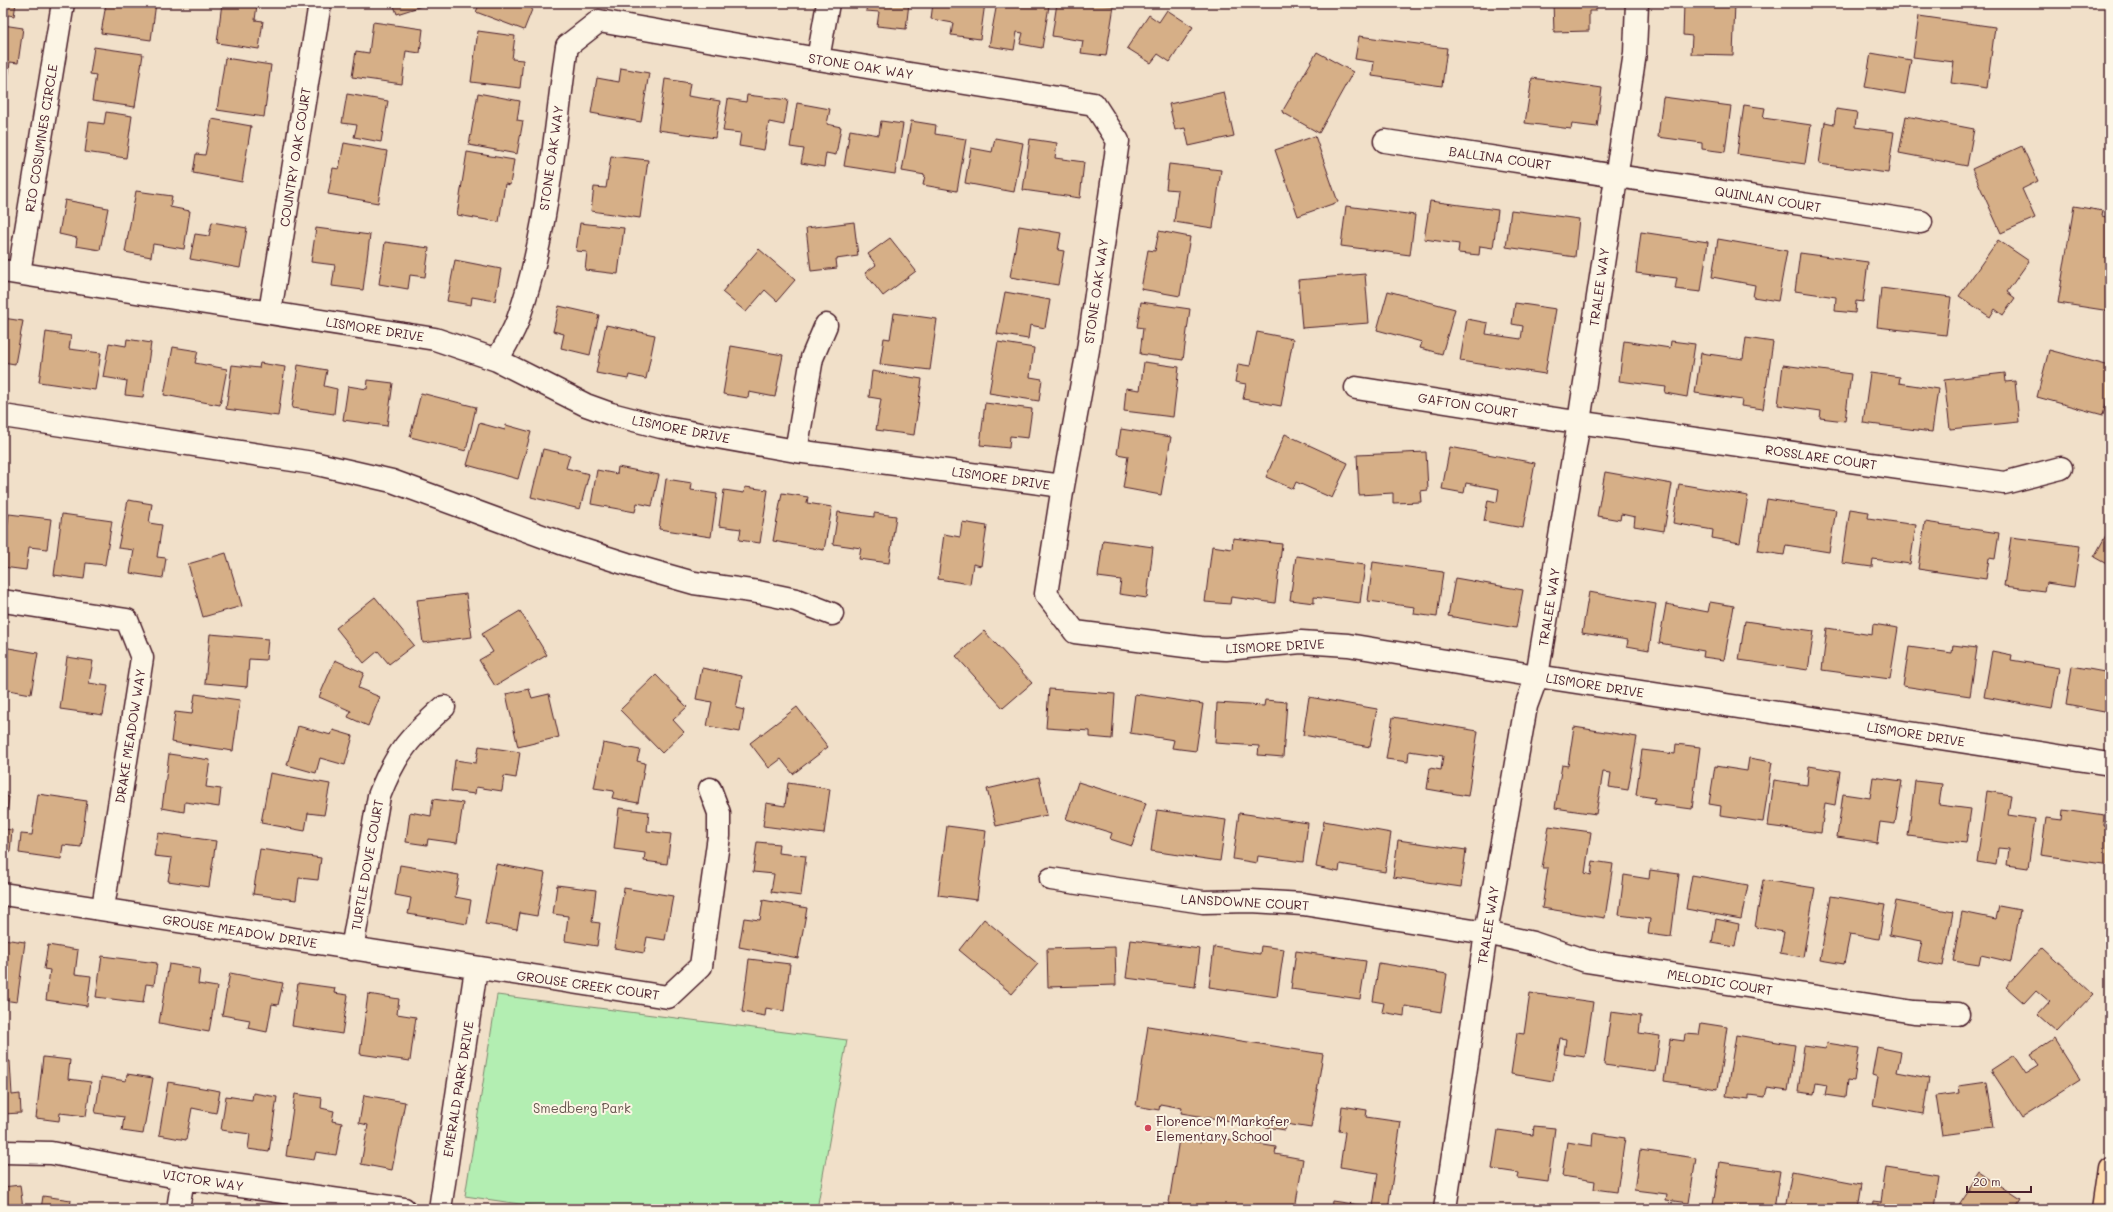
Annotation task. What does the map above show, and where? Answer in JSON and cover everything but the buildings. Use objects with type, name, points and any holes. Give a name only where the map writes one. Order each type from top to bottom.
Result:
[{"type":"main road","points":[[2104,1209],[2110,1167]]},
{"type":"street","name":"RIO COSUMNES CIRCLE","points":[[11,272],[63,3]]},
{"type":"street","name":"COUNTRY OAK COURT","points":[[270,312],[320,3]]},
{"type":"street","points":[[818,59],[828,3]]},
{"type":"street","name":"TRALEE WAY","points":[[1446,1209],[1486,934],[1526,706],[1537,676],[1579,422],[1615,175],[1635,53],[1637,3]]},
{"type":"street","name":"STONE OAK WAY","points":[[497,360],[516,324],[531,278],[542,227],[567,46],[599,21],[818,59],[1094,104],[1118,141],[1088,350],[1063,486]]},
{"type":"street","name":"BALLINA COURT","points":[[1385,141],[1615,175]]},
{"type":"street","name":"QUINLAN COURT","points":[[1615,175],[1921,222]]},
{"type":"street","name":"LISMORE DRIVE","points":[[11,272],[435,339],[497,360],[562,394],[611,414],[661,427],[796,451],[1063,486],[1046,594],[1075,632],[1201,648],[1226,649],[1300,642],[1333,643],[1537,676],[2110,764]]},
{"type":"street","points":[[796,451],[812,358],[826,325]]},
{"type":"street","name":"GAFTON COURT","points":[[1356,388],[1579,422]]},
{"type":"street","points":[[3,416],[313,463],[392,481],[561,542],[627,564],[694,583],[758,592],[796,600],[832,614]]},
{"type":"street","name":"ROSSLARE COURT","points":[[1579,422],[2004,483],[2061,468]]},
{"type":"street","name":"DRAKE MEADOW WAY","points":[[3,601],[127,620],[142,658],[103,908]]},
{"type":"street","name":"TURTLE DOVE COURT","points":[[352,949],[379,796],[399,753],[413,734],[444,707]]},
{"type":"street","name":"GROUSE CREEK COURT","points":[[476,968],[668,997],[701,966],[719,836],[719,813],[710,790]]},
{"type":"street","name":"LANSDOWNE COURT","points":[[1051,879],[1203,902],[1251,901],[1303,904],[1486,934]]},
{"type":"street","name":"GROUSE MEADOW DRIVE","points":[[3,894],[103,908],[476,968]]},
{"type":"street","name":"MELODIC COURT","points":[[1486,934],[1533,943],[1586,961],[1914,1012],[1958,1014]]},
{"type":"street","name":"EMERALD PARK DRIVE","points":[[440,1209],[476,968]]},
{"type":"street","name":"VICTOR WAY","points":[[3,1152],[51,1153],[183,1178],[404,1209]]},
{"type":"street","points":[[178,1209],[183,1178]]},
{"type":"green space","name":"Smedberg Park","points":[[497,995],[847,1040],[817,1209],[554,1209],[465,1196]]},
{"type":"place","name":"Florence M Markofer Elementary School","points":[[1148,1128]]}]
